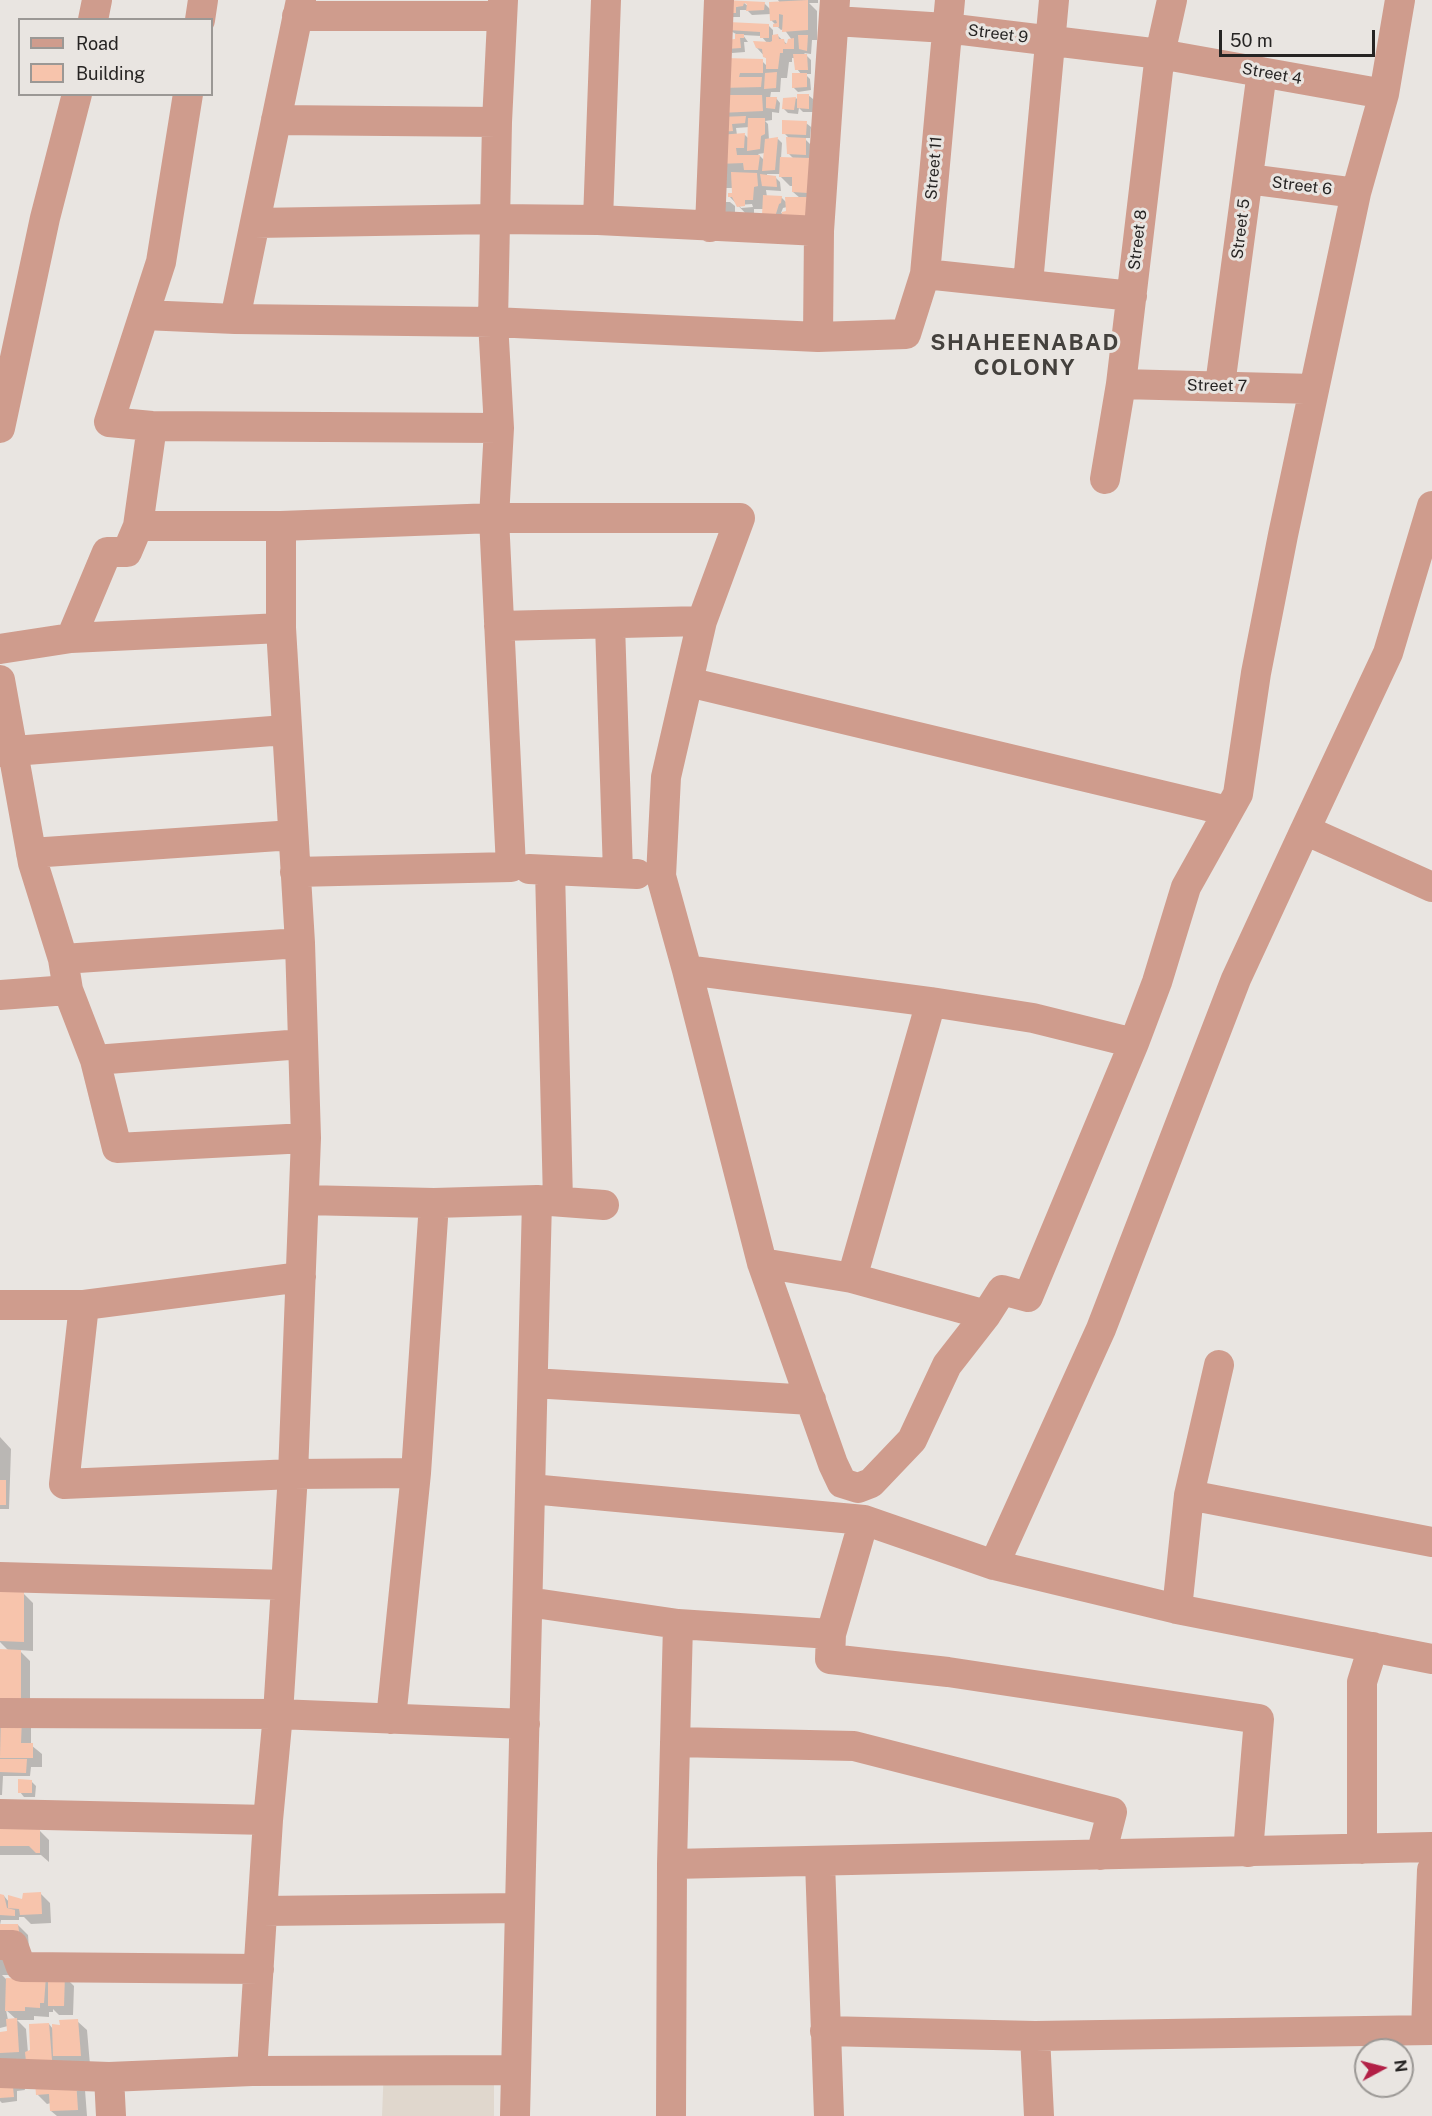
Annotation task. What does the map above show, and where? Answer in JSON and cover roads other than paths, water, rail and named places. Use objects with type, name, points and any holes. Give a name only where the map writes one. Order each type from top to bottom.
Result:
[{"type":"street","points":[[93,18],[97,0]]},
{"type":"street","points":[[200,18],[203,0]]},
{"type":"street","points":[[598,220],[606,0]]},
{"type":"street","points":[[710,226],[719,0]]},
{"type":"street","points":[[1028,283],[1054,0]]},
{"type":"street","name":"Street 8","points":[[1105,479],[1121,384],[1160,54],[1172,0]]},
{"type":"street","points":[[138,526],[281,526],[494,518],[740,518],[702,621],[666,777],[661,876],[762,1263],[833,1464],[842,1483],[858,1488],[871,1483],[912,1440],[947,1365],[986,1315],[1002,1290],[1028,1297],[1134,1043],[1157,982],[1186,888],[1238,794],[1256,672],[1356,193],[1384,94],[1400,0]]},
{"type":"street","points":[[235,319],[299,8],[502,8],[492,322],[499,428],[494,518],[511,867]]},
{"type":"street","points":[[144,315],[235,319],[492,322],[818,337],[819,231],[835,11]]},
{"type":"street","name":"Street 9","points":[[835,11],[948,14],[1051,40],[1160,54]]},
{"type":"street","name":"Street 11","points":[[818,337],[906,334],[925,274],[948,14]]},
{"type":"street","name":"Street 4","points":[[1160,54],[1384,94]]},
{"type":"street","name":"Street 5","points":[[1221,385],[1262,72]]},
{"type":"street","points":[[0,428],[45,218],[76,96]]},
{"type":"street","points":[[188,96],[161,262],[109,422],[152,426],[499,428]]},
{"type":"street","points":[[276,120],[497,122]]},
{"type":"street","name":"Street 6","points":[[1248,179],[1356,193]]},
{"type":"street","points":[[255,223],[495,219],[598,220],[819,231]]},
{"type":"street","points":[[925,274],[1028,283],[1132,296]]},
{"type":"street","name":"Street 7","points":[[1121,384],[1314,389]]},
{"type":"street","points":[[71,638],[107,552],[127,552],[138,526],[152,426]]},
{"type":"street","points":[[994,1565],[1101,1329],[1236,979],[1388,653],[1432,506]]},
{"type":"street","points":[[252,2071],[293,1474],[306,1138],[300,943],[285,730],[281,628],[281,526]]},
{"type":"street","points":[[499,626],[702,621]]},
{"type":"street","points":[[610,624],[618,873]]},
{"type":"street","points":[[0,649],[71,638],[281,628]]},
{"type":"street","points":[[0,680],[7,751],[33,863],[63,959],[68,990],[95,1060],[117,1148],[306,1138]]},
{"type":"street","points":[[688,682],[1228,811]]},
{"type":"street","points":[[7,751],[285,730]]},
{"type":"street","points":[[1305,830],[1432,887]]},
{"type":"street","points":[[31,853],[293,835]]},
{"type":"street","points":[[295,872],[511,867],[661,876]]},
{"type":"street","points":[[515,2116],[533,1383],[548,1201],[550,870]]},
{"type":"street","points":[[63,959],[300,943]]},
{"type":"street","points":[[687,970],[931,1002],[1033,1018],[1134,1043]]},
{"type":"street","points":[[0,995],[68,990]]},
{"type":"street","points":[[852,1278],[931,1002]]},
{"type":"street","points":[[95,1060],[302,1044]]},
{"type":"street","points":[[304,1200],[434,1203],[548,1201],[604,1205]]},
{"type":"street","points":[[391,1719],[416,1473],[434,1203]]},
{"type":"street","points":[[762,1263],[852,1278],[986,1315]]},
{"type":"street","points":[[0,1305],[84,1305],[301,1277]]},
{"type":"street","points":[[84,1305],[64,1484],[293,1474],[416,1473]]},
{"type":"street","points":[[1178,1609],[1189,1495],[1219,1365]]},
{"type":"street","points":[[533,1383],[811,1400]]},
{"type":"street","points":[[531,1489],[864,1520],[994,1565],[1178,1609],[1432,1659]]},
{"type":"street","points":[[1189,1495],[1432,1542]]},
{"type":"street","points":[[864,1520],[831,1635],[830,1659],[948,1672],[1259,1719],[1248,1852]]},
{"type":"street","points":[[0,1577],[286,1585]]},
{"type":"street","points":[[528,1602],[678,1624],[831,1635]]},
{"type":"street","points":[[671,2116],[672,1864],[678,1624]]},
{"type":"street","points":[[1362,1849],[1362,1682],[1373,1647]]},
{"type":"street","points":[[0,1713],[278,1714],[525,1724]]},
{"type":"street","points":[[675,1742],[854,1746],[1112,1812],[1101,1855]]},
{"type":"street","points":[[0,1814],[268,1820]]},
{"type":"street","points":[[672,1864],[1432,1847]]},
{"type":"street","points":[[820,1862],[829,2116]]},
{"type":"street","points":[[825,2031],[1035,2036],[1429,2030],[1432,1870]]},
{"type":"street","points":[[263,1911],[520,1908]]},
{"type":"street","points":[[0,1945],[13,1945],[21,1967],[259,1969]]},
{"type":"street","points":[[1035,2036],[1039,2116]]},
{"type":"street","points":[[0,2073],[109,2077],[252,2071],[516,2070]]},
{"type":"street","points":[[109,2077],[111,2116]]},
{"type":"district","name":"SHAHEENABAD COLONY","points":[[1025,356]]}]
